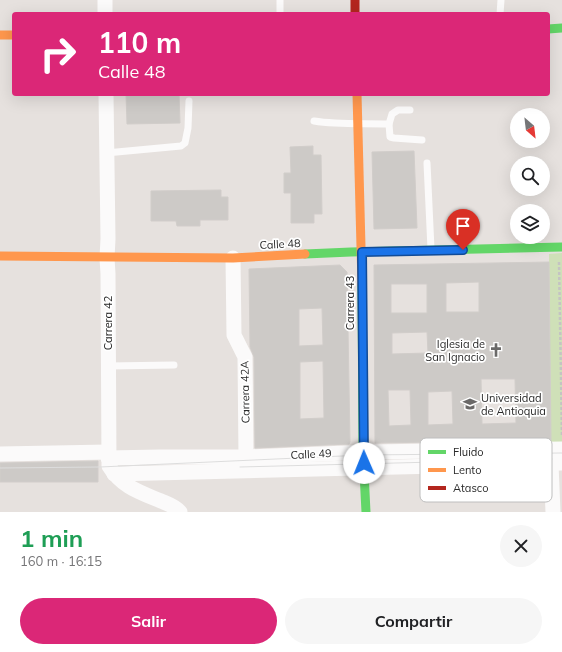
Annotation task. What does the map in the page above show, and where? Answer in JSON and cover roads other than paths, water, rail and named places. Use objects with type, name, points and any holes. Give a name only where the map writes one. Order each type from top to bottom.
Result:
[{"type":"street","points":[[105,0],[105,12]]},
{"type":"street","points":[[355,0],[355,12]]},
{"type":"street","points":[[550,28],[562,28]]},
{"type":"street","points":[[0,35],[12,35]]},
{"type":"street","name":"Carrera 42","points":[[106,96],[108,239],[108,466],[121,482],[130,488],[171,505],[180,512]]},
{"type":"street","name":"Carrera 43","points":[[357,96],[362,252],[363,452],[366,512]]},
{"type":"street","name":"Calle 48","points":[[0,256],[233,258],[362,252],[560,248]]},
{"type":"street","name":"Carrera 42A","points":[[233,258],[234,335],[245,357],[246,457]]},
{"type":"street","name":"Calle 49","points":[[552,449],[562,449]]},
{"type":"street","name":"Calle 49","points":[[0,454],[246,457],[420,451]]},
{"type":"street","points":[[553,512],[557,464]]},
{"type":"street","name":"Calle 49","points":[[114,474],[420,467]]},
{"type":"lane","points":[[280,0],[280,12]]},
{"type":"lane","points":[[500,12],[501,0]]},
{"type":"lane","points":[[106,153],[181,146],[185,143],[188,128],[190,101]]},
{"type":"lane","points":[[410,110],[398,110],[392,114],[389,124],[390,137],[422,140]]},
{"type":"lane","points":[[314,121],[348,124],[389,124]]},
{"type":"lane","points":[[427,163],[431,251]]},
{"type":"lane","points":[[108,366],[174,365]]},
{"type":"tram line","points":[[552,453],[562,453]]},
{"type":"tram line","points":[[0,468],[100,467],[364,455],[420,454]]},
{"type":"tram line","points":[[240,467],[420,462]]},
{"type":"place","name":"Iglesia de San Ignacio","points":[[496,350]]},
{"type":"place","name":"Universidad de Antioquia","points":[[470,404]]}]
